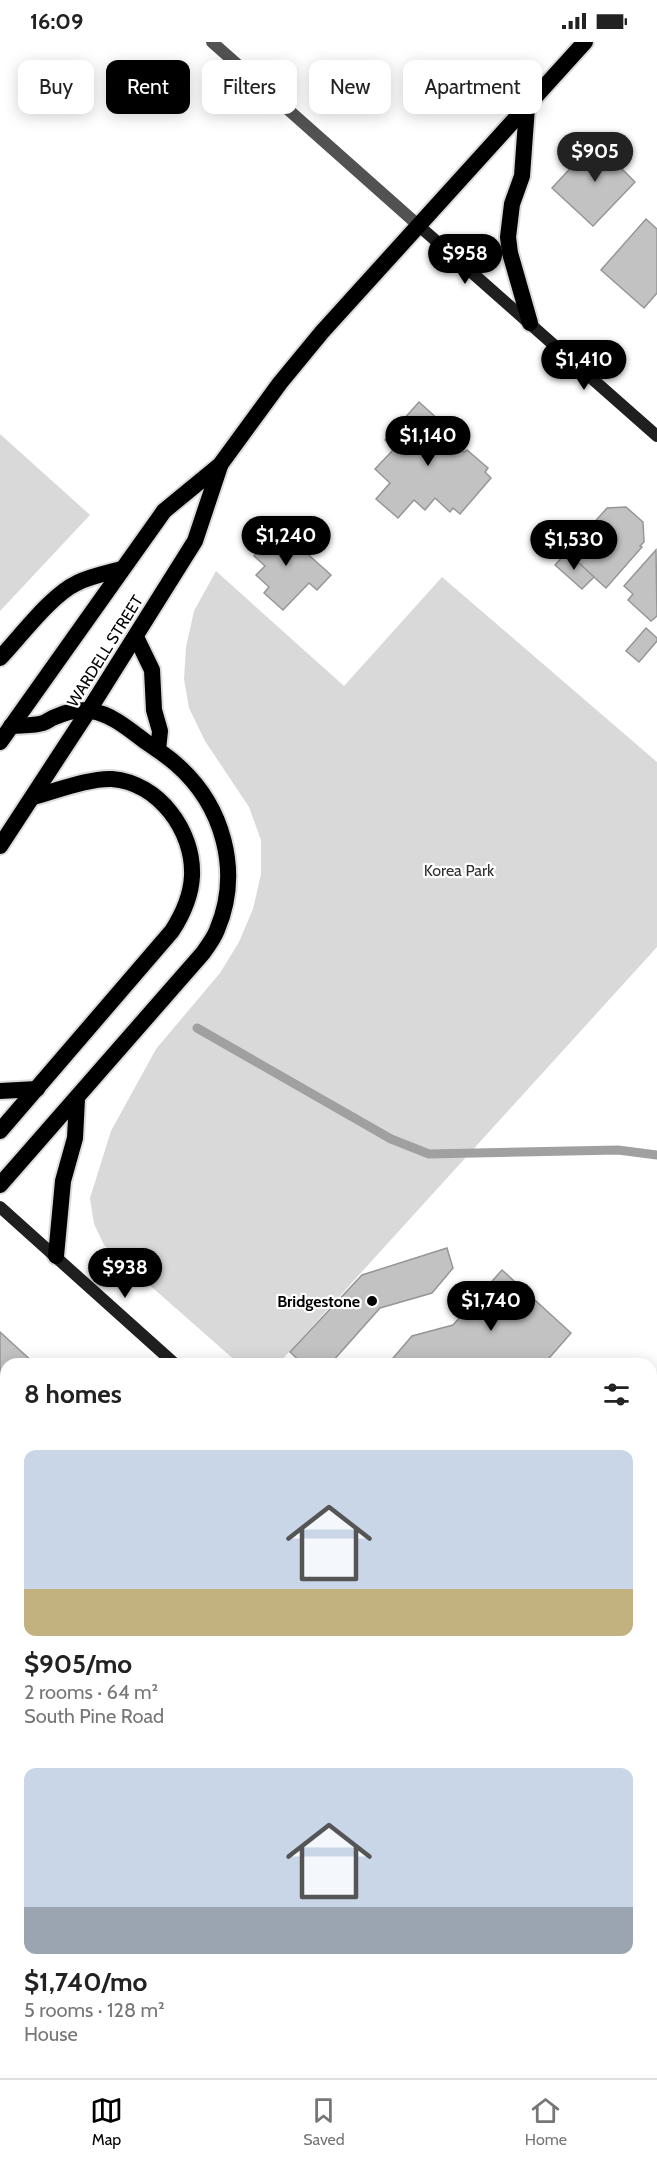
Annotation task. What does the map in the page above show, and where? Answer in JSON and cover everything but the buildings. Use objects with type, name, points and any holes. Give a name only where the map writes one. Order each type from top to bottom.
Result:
[{"type":"highway","name":"WARDELL STREET","points":[[542,89],[585,42]]},
{"type":"highway","name":"WARDELL STREET","points":[[0,742],[164,511],[220,465],[280,383],[322,332],[520,114]]},
{"type":"highway","points":[[526,114],[522,176],[512,204],[508,237],[510,253],[530,323]]},
{"type":"highway","name":"WARDELL STREET","points":[[0,846],[89,711],[195,541],[220,465]]},
{"type":"highway","points":[[0,658],[66,589],[79,582],[122,569]]},
{"type":"highway","points":[[136,637],[152,670],[154,710],[160,731],[158,750]]},
{"type":"highway","points":[[0,1185],[203,953],[217,931],[226,903],[230,874],[226,846],[218,819],[205,798],[177,764],[113,719],[89,711],[69,712],[44,723],[11,726]]},
{"type":"highway","points":[[0,1131],[172,931],[182,915],[189,895],[192,874],[190,853],[183,832],[172,813],[157,797],[144,788],[129,782],[100,779],[33,797]]},
{"type":"highway","points":[[0,1091],[37,1089]]},
{"type":"highway","points":[[56,1256],[63,1181],[75,1138],[77,1099]]},
{"type":"main road","points":[[418,225],[657,436]]},
{"type":"main road","points":[[0,1207],[168,1358]]},
{"type":"street","points":[[212,42],[418,225]]},
{"type":"green space","points":[[0,434],[90,515],[0,611]]},
{"type":"green space","name":"Korea Park","points":[[216,571],[344,686],[442,577],[657,762],[657,947],[284,1358],[232,1358],[104,1245],[94,1224],[90,1198],[111,1131],[156,1049],[220,973],[239,942],[253,909],[261,874],[261,840],[249,807],[205,741],[189,708],[184,679],[186,647],[194,611]]},
{"type":"waterway","points":[[197,1028],[391,1139],[429,1154],[618,1150],[657,1155]]},
{"type":"place","name":"Bridgestone","points":[[372,1301]]}]
